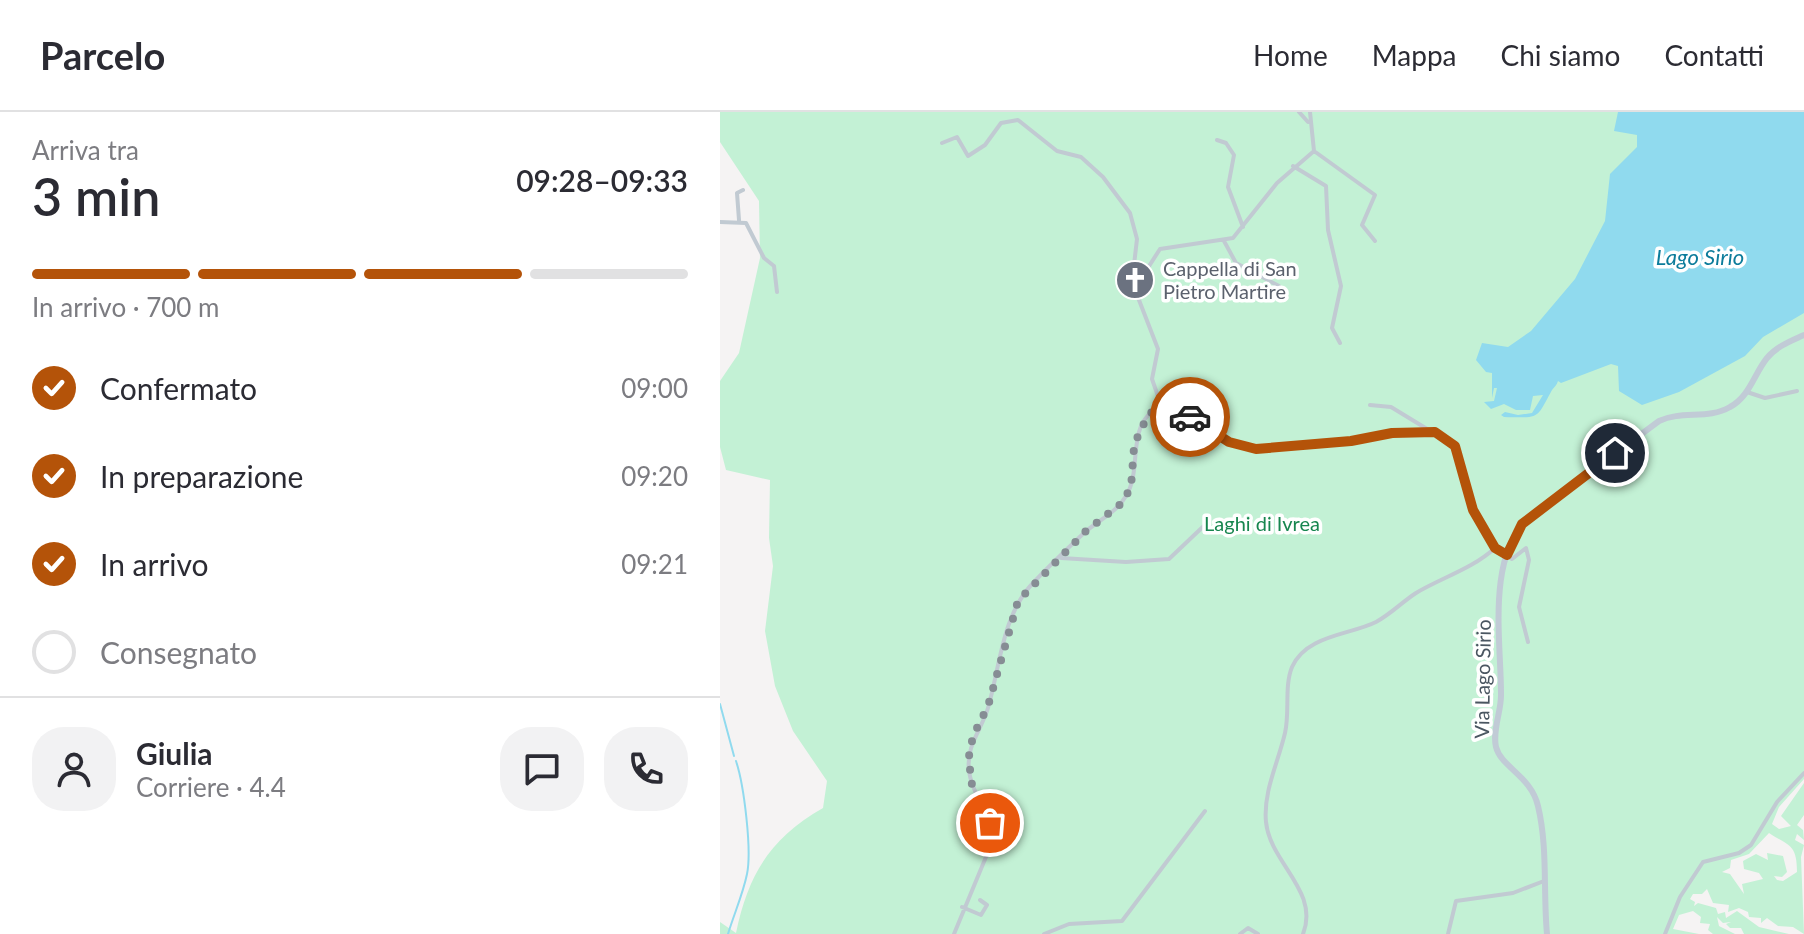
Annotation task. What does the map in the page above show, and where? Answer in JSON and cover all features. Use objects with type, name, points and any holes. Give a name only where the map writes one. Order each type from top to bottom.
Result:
[{"type":"main road","name":"Via Lago Sirio","points":[[1547,934],[1547,876],[1533,792],[1521,774],[1501,757],[1496,745],[1501,693],[1496,628],[1507,555],[1522,524],[1659,421],[1671,415],[1720,412],[1747,392],[1767,358],[1781,346],[1804,335]]},
{"type":"street","points":[[1299,112],[1310,124]]},
{"type":"street","points":[[1310,112],[1314,151],[1375,195],[1362,225],[1375,241]]},
{"type":"street","points":[[942,143],[957,137],[968,156],[985,145],[997,126],[1011,119],[1018,120],[1065,155],[1081,157],[1103,177],[1130,213],[1137,239],[1131,278],[1158,349],[1152,379],[1161,406],[1199,422],[1229,442],[1256,449],[1351,441],[1392,433],[1435,432]]},
{"type":"street","points":[[1217,140],[1226,143],[1234,155],[1228,187],[1243,227]]},
{"type":"street","points":[[1135,288],[1160,249],[1233,238],[1293,166],[1314,151]]},
{"type":"street","points":[[1293,166],[1326,186],[1328,230],[1341,286],[1332,328],[1340,343]]},
{"type":"street","points":[[739,220],[737,193],[743,190]]},
{"type":"street","points":[[720,222],[739,220],[746,223],[764,258],[774,266],[777,292]]},
{"type":"street","points":[[1224,241],[1236,263],[1279,286]]},
{"type":"street","points":[[1747,392],[1765,398],[1797,391]]},
{"type":"street","points":[[1370,405],[1391,407],[1455,447],[1473,510],[1495,548],[1512,559],[1526,548],[1529,560],[1519,607],[1528,642]]},
{"type":"street","points":[[954,934],[962,907],[993,840],[990,823],[971,782],[970,746],[988,706],[1018,601],[1086,531],[1122,503],[1131,487],[1134,447],[1139,433],[1149,414],[1161,406]]},
{"type":"street","points":[[1061,558],[1126,562],[1169,559],[1209,521]]},
{"type":"street","points":[[1303,934],[1307,919],[1303,894],[1274,847],[1266,827],[1264,803],[1288,719],[1289,679],[1293,664],[1317,642],[1376,622],[1438,580],[1476,565],[1495,548]]},
{"type":"street","points":[[1665,934],[1680,897],[1703,862],[1739,853],[1751,845],[1777,802],[1804,773]]},
{"type":"street","points":[[1044,934],[1069,924],[1122,921],[1205,811]]},
{"type":"street","points":[[1448,934],[1456,901],[1513,893],[1547,876]]},
{"type":"street","points":[[962,907],[981,915],[987,905],[980,900]]},
{"type":"street","points":[[1240,934],[1248,928],[1258,934]]},
{"type":"green space","name":"Laghi di Ivrea","points":[[720,112],[1804,112],[1804,779],[1779,807],[1772,824],[1779,829],[1791,826],[1781,816],[1804,783],[1804,815],[1797,825],[1803,830],[1804,840],[1797,834],[1795,840],[1804,845],[1801,857],[1804,934],[1793,927],[1778,926],[1767,918],[1761,923],[1761,918],[1749,917],[1748,912],[1739,908],[1728,912],[1729,905],[1713,903],[1707,889],[1702,894],[1693,894],[1690,899],[1695,902],[1694,906],[1698,903],[1716,908],[1718,914],[1725,912],[1726,918],[1737,911],[1759,927],[1789,934],[1744,934],[1741,928],[1730,928],[1726,924],[1731,922],[1723,923],[1717,917],[1719,926],[1735,934],[1713,934],[1708,930],[1710,924],[1700,923],[1701,917],[1693,911],[1679,915],[1673,929],[1699,934],[720,934],[720,922],[736,933],[747,893],[764,860],[789,832],[823,808],[827,781],[793,731],[775,686],[765,631],[773,566],[769,538],[770,480],[726,470],[720,447],[720,381],[739,353],[760,258],[759,201],[720,142]],"holes":[[[1769,833],[1793,850],[1797,872],[1783,881],[1777,880],[1774,876],[1782,877],[1787,872],[1783,856],[1767,853],[1768,860],[1756,854],[1743,861],[1744,869],[1759,873],[1763,879],[1742,884],[1744,894],[1730,874],[1722,872],[1730,868],[1731,860],[1749,854]]]},
{"type":"water","name":"Lago Sirio","points":[[1618,112],[1804,112],[1804,313],[1763,337],[1745,356],[1679,392],[1642,405],[1619,391],[1618,366],[1611,364],[1561,383],[1558,381],[1536,415],[1504,417],[1501,415],[1505,412],[1518,415],[1532,413],[1543,395],[1533,396],[1530,410],[1516,410],[1504,404],[1491,409],[1484,402],[1494,401],[1497,388],[1494,388],[1492,398],[1492,373],[1486,372],[1476,360],[1482,343],[1508,347],[1531,331],[1575,279],[1605,221],[1610,174],[1637,147],[1637,135],[1614,131]]},
{"type":"waterway","points":[[720,704],[734,756]]},
{"type":"waterway","points":[[728,934],[747,874],[749,850],[742,785],[736,761]]},
{"type":"way so far","points":[[990,823],[971,782],[970,746],[985,717],[999,658],[1018,601],[1029,586],[1086,531],[1122,503],[1130,490],[1134,447],[1149,414],[1163,405],[1190,417]]},
{"type":"place","name":"Cappella di San Pietro Martire","points":[[1135,280]]},
{"type":"route","points":[[1190,417],[1229,442],[1256,449],[1351,441],[1422,430],[1435,432],[1455,446],[1473,510],[1495,548],[1507,555],[1522,524],[1615,453]]}]
